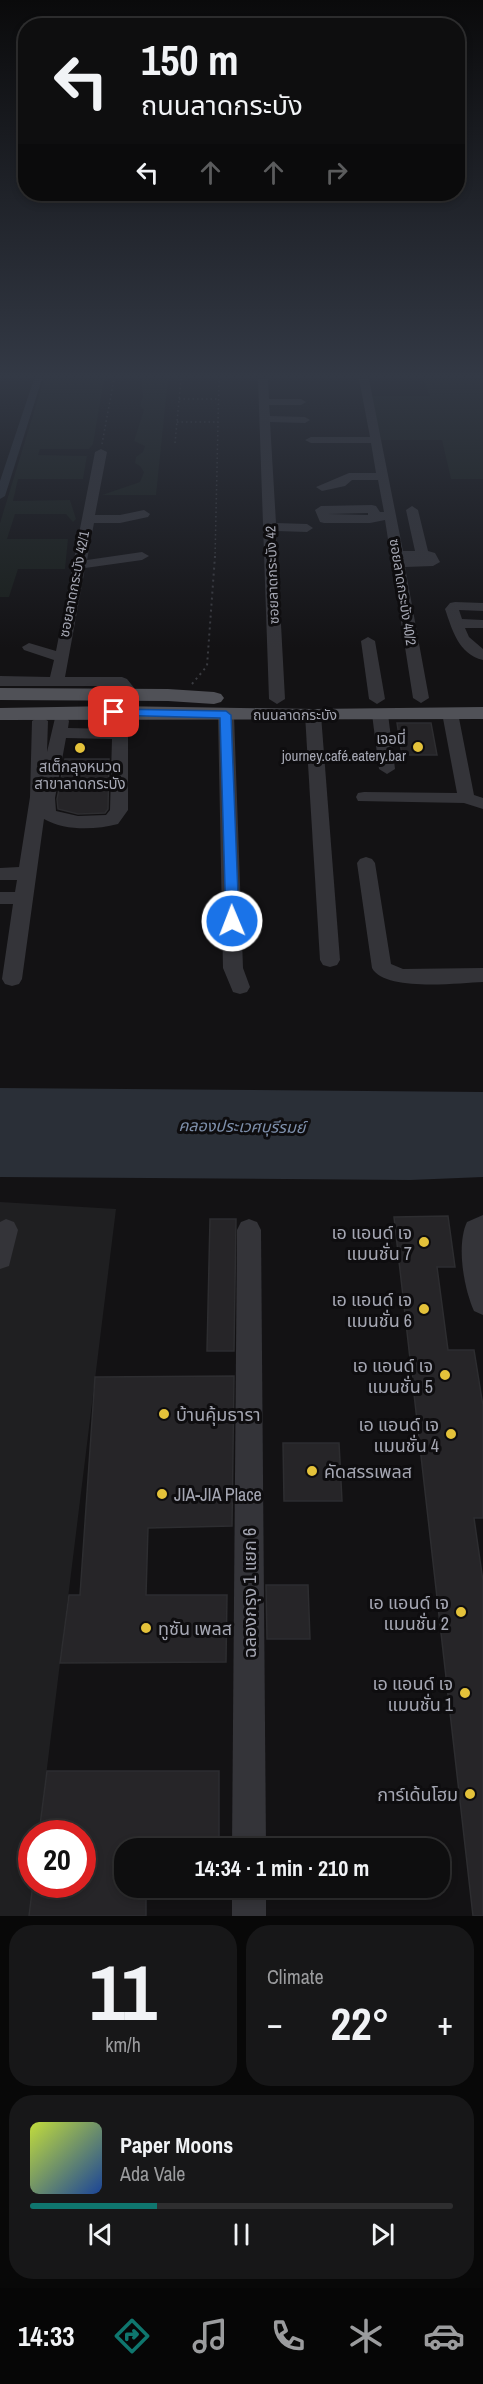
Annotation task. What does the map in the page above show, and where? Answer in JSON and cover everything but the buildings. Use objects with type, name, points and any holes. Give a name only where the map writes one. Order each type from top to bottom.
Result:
[{"type":"main road","points":[[0,694],[218,709]]},
{"type":"main road","points":[[0,714],[185,696],[218,709]]},
{"type":"main road","name":"ถนนลาดกระบัง","points":[[218,709],[313,715],[421,698],[483,698]]},
{"type":"main road","name":"ถนนลาดกระบัง","points":[[218,709],[277,699],[450,713],[483,712]]},
{"type":"main road","points":[[0,702],[121,702]]},
{"type":"main road","points":[[0,721],[53,725],[121,702]]},
{"type":"street","name":"ซอยลาดกระบัง 42/1","points":[[57,681],[98,468]]},
{"type":"street","name":"ซอยลาดกระบัง 42","points":[[268,468],[277,699]]},
{"type":"street","name":"ซอยลาดกระบัง 40/2","points":[[382,468],[421,698]]},
{"type":"street","points":[[322,487],[341,483],[349,477],[383,476]]},
{"type":"street","points":[[398,559],[432,563],[430,556],[422,555],[412,510]]},
{"type":"street","points":[[87,519],[128,518],[144,514]]},
{"type":"street","points":[[376,516],[391,516]]},
{"type":"street","points":[[270,527],[307,528]]},
{"type":"street","points":[[78,565],[142,556]]},
{"type":"street","points":[[483,607],[453,608],[462,639],[483,656]]},
{"type":"street","points":[[456,624],[483,624]]},
{"type":"street","points":[[368,641],[387,769]]},
{"type":"street","points":[[29,647],[60,657]]},
{"type":"street","points":[[0,681],[57,681],[121,702],[119,810],[112,820],[100,822],[58,820],[47,813],[46,798],[53,725]]},
{"type":"street","points":[[218,709],[233,968],[240,987]]},
{"type":"street","points":[[450,713],[466,798]]},
{"type":"street","points":[[313,715],[330,960]]},
{"type":"street","points":[[12,979],[38,797],[53,725]]},
{"type":"street","points":[[364,797],[466,798],[483,804]]},
{"type":"street","points":[[366,863],[382,968],[401,976],[483,975]]},
{"type":"street","points":[[0,874],[26,873]]},
{"type":"street","points":[[0,898],[23,898]]},
{"type":"street","points":[[483,1226],[475,1230],[473,1251],[480,1276],[483,1304]]},
{"type":"street","points":[[0,1258],[6,1230]]},
{"type":"street","name":"ฉลองกรุง 1 แยก 6","points":[[249,1230],[249,1838]]},
{"type":"street","points":[[249,1898],[249,1916]]},
{"type":"path","points":[[185,696],[207,666],[214,581],[217,468]]},
{"type":"shaded area","points":[[17,468],[85,468],[83,479],[18,479],[13,501],[70,500],[76,519],[73,522],[66,514],[15,514],[7,539],[68,539],[65,569],[18,569],[9,597],[0,597],[0,523]]},
{"type":"shaded area","points":[[142,468],[159,468],[156,495],[102,495],[140,482],[144,472]]},
{"type":"shaded area","points":[[449,468],[483,468],[483,479],[451,479]]},
{"type":"shaded area","points":[[0,1202],[116,1209],[41,1820],[18,1820],[18,1898],[31,1898],[29,1916],[0,1916]]},
{"type":"water","name":"คลองประเวศบุรีรมย์","points":[[0,1088],[483,1092],[483,1177],[410,1180],[0,1177]]},
{"type":"waterway","points":[[0,496],[9,468]]},
{"type":"place","name":"เจอนี่ journey.café.eatery.bar","points":[[418,747]]},
{"type":"place","name":"สเต็กลุงหนวด สาขาลาดกระบัง","points":[[80,748]]},
{"type":"place","name":"เอ แอนด์ เจ แมนชั่น 7","points":[[424,1242]]},
{"type":"place","name":"เอ แอนด์ เจ แมนชั่น 6","points":[[424,1309]]},
{"type":"place","name":"เอ แอนด์ เจ แมนชั่น 5","points":[[445,1375]]},
{"type":"place","name":"บ้านคุ้มธารา","points":[[164,1414]]},
{"type":"place","name":"เอ แอนด์ เจ แมนชั่น 4","points":[[451,1434]]},
{"type":"place","name":"คัดสรรเพลส","points":[[312,1471]]},
{"type":"place","name":"JIA-JIA Place","points":[[162,1494]]},
{"type":"place","name":"เอ แอนด์ เจ แมนชั่น 2","points":[[461,1612]]},
{"type":"place","name":"ทูซัน เพลส","points":[[146,1628]]},
{"type":"place","name":"เอ แอนด์ เจ แมนชั่น 1","points":[[465,1693]]},
{"type":"place","name":"การ์เด้นโฮม","points":[[470,1794]]},
{"type":"route","points":[[114,712],[226,715],[232,921]]}]
